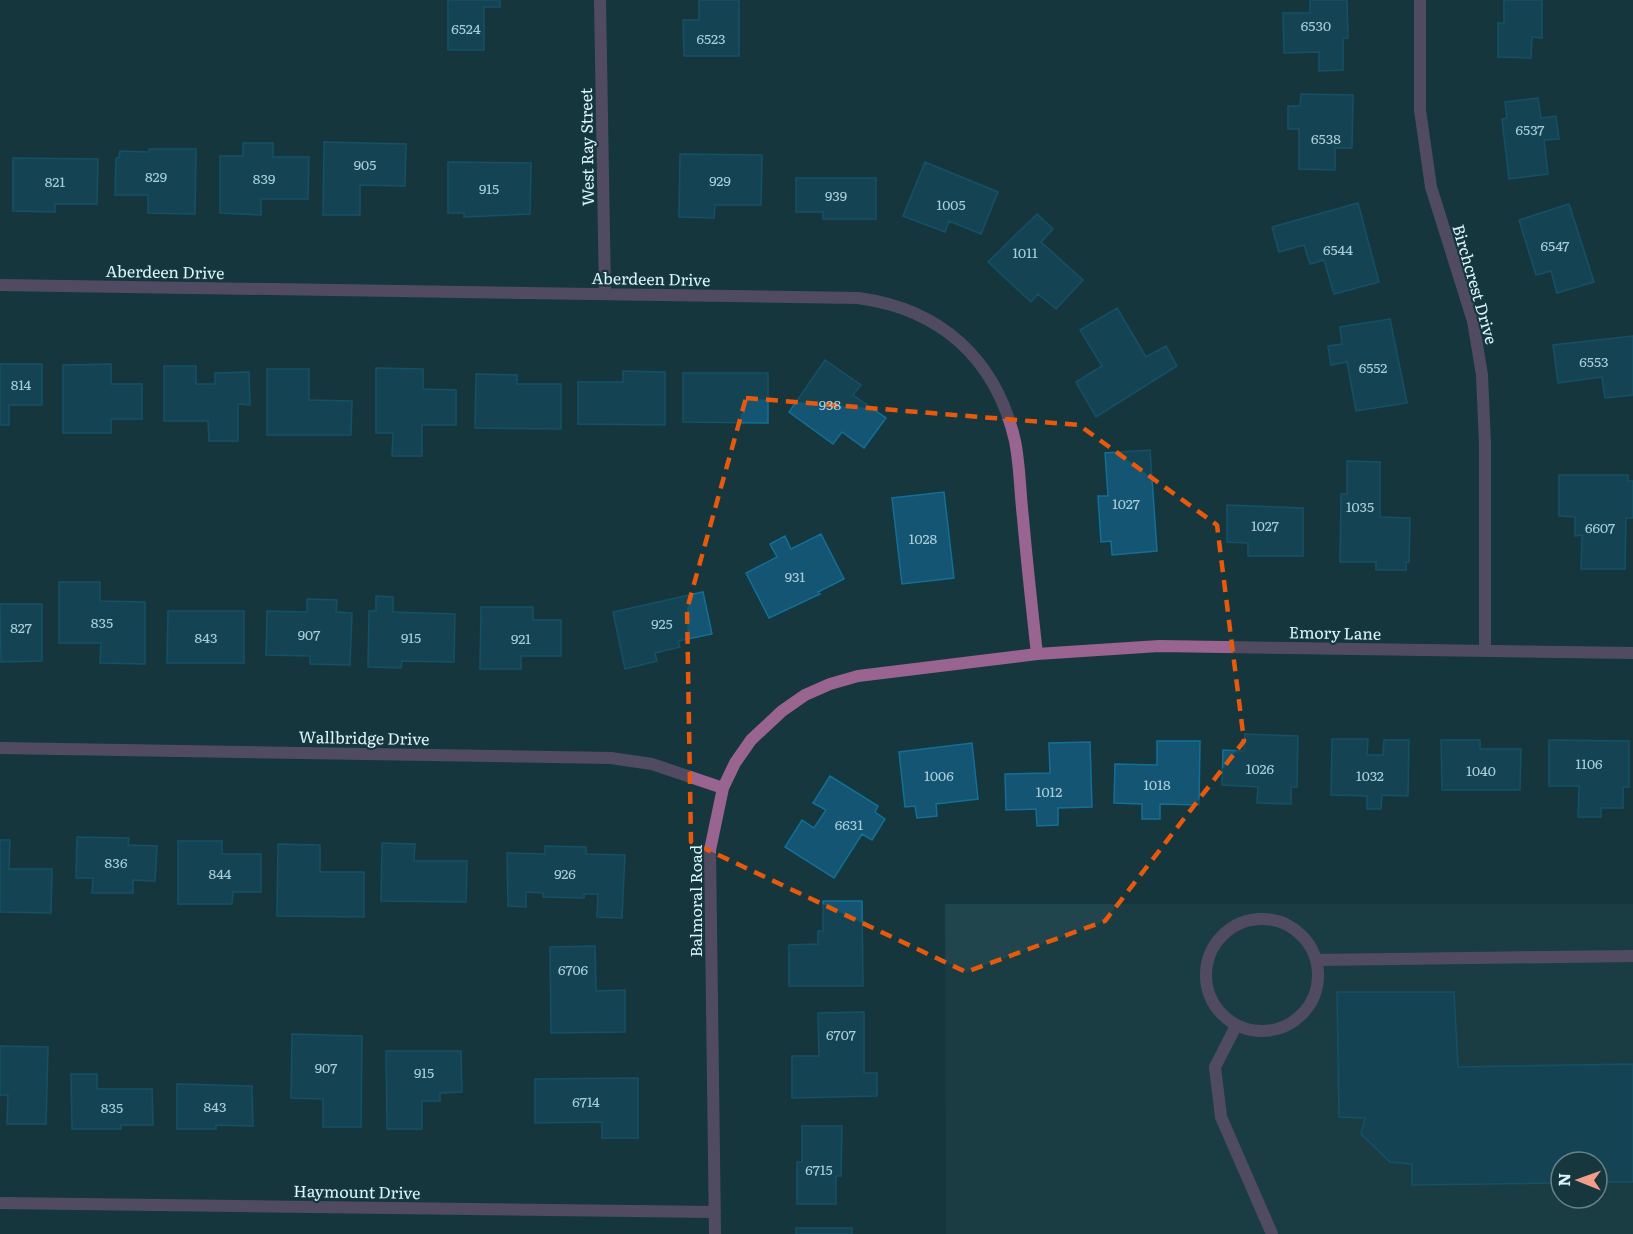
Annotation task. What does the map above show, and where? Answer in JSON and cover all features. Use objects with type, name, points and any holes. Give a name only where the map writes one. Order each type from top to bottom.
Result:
[{"type":"street","name":"West Ray Street","points":[[600,0],[604,294]]},
{"type":"street","name":"Birchcrest Drive","points":[[1420,0],[1420,110],[1424,146],[1431,187],[1473,321],[1482,375],[1485,444],[1485,651]]},
{"type":"street","name":"Aberdeen Drive","points":[[0,285],[858,298],[912,311],[950,333],[972,353],[989,375],[1002,400],[1015,442],[1037,654]]},
{"type":"street","name":"Emory Lane","points":[[1037,654],[1172,646],[1633,653]]},
{"type":"street","name":"Balmoral Road","points":[[715,1234],[710,850],[723,788],[735,763],[761,730],[782,711],[830,684],[871,673],[1037,654]]},
{"type":"street","name":"Wallbridge Drive","points":[[0,748],[611,758],[658,766],[723,788]]},
{"type":"street","points":[[1252,919],[1271,919],[1288,925],[1303,936],[1316,960],[1318,988],[1310,1005],[1299,1018],[1285,1027],[1269,1032],[1252,1031],[1236,1026],[1222,1016],[1212,1002],[1207,986],[1206,969],[1210,952],[1220,937],[1235,925],[1252,919]]},
{"type":"street","points":[[1316,960],[1633,956]]},
{"type":"street","points":[[1236,1026],[1215,1067],[1221,1117],[1272,1234]]},
{"type":"street","name":"Haymount Drive","points":[[0,1203],[715,1212]]},
{"type":"highlighted area","points":[[746,398],[1079,425],[1217,525],[1244,741],[1105,921],[966,972],[691,842],[687,609]]},
{"type":"shaded area","points":[[945,904],[1633,904],[1633,1234],[946,1234]]},
{"type":"building","points":[[448,0],[500,0],[500,7],[484,7],[484,50],[448,50]]},
{"type":"building","points":[[699,0],[739,0],[739,56],[684,56],[683,20],[699,20]]},
{"type":"building","points":[[1310,0],[1347,0],[1348,38],[1343,38],[1343,70],[1319,71],[1319,52],[1284,53],[1283,13],[1310,13]]},
{"type":"building","points":[[1504,0],[1542,0],[1542,38],[1532,37],[1531,58],[1498,57],[1498,23],[1504,23]]},
{"type":"building","points":[[1301,94],[1353,95],[1352,148],[1335,148],[1335,170],[1299,169],[1299,129],[1288,129],[1288,106],[1300,106]]},
{"type":"building","points":[[1538,98],[1541,118],[1556,116],[1559,139],[1544,140],[1548,174],[1509,179],[1502,119],[1507,118],[1505,102]]},
{"type":"building","points":[[324,142],[406,144],[405,186],[360,185],[360,215],[323,215]]},
{"type":"building","points":[[243,143],[273,143],[273,157],[309,157],[308,199],[261,199],[261,215],[220,213],[220,156],[243,156]]},
{"type":"building","points":[[149,149],[196,149],[195,214],[148,213],[148,195],[115,195],[116,158],[119,158],[120,151],[149,152]]},
{"type":"building","points":[[680,154],[762,155],[761,205],[715,205],[714,218],[679,217]]},
{"type":"building","points":[[13,158],[98,159],[97,204],[55,204],[55,212],[13,211]]},
{"type":"building","points":[[448,162],[531,163],[530,214],[464,217],[464,213],[448,213]]},
{"type":"building","points":[[925,162],[998,192],[981,234],[949,221],[945,232],[903,216]]},
{"type":"building","points":[[796,178],[876,178],[876,219],[823,219],[823,212],[796,212]]},
{"type":"building","points":[[1358,203],[1379,282],[1334,294],[1324,260],[1310,264],[1304,245],[1279,252],[1272,227]]},
{"type":"building","points":[[1569,204],[1594,282],[1557,293],[1551,271],[1536,275],[1519,220]]},
{"type":"building","points":[[1037,214],[1053,229],[1041,242],[1083,280],[1056,309],[1038,294],[1031,302],[988,262]]},
{"type":"building","points":[[1117,308],[1146,357],[1166,346],[1177,366],[1096,417],[1076,382],[1102,366],[1080,330]]},
{"type":"building","points":[[1390,319],[1407,403],[1356,411],[1347,362],[1331,365],[1328,346],[1342,344],[1340,327]]},
{"type":"building","points":[[1633,336],[1633,395],[1605,398],[1602,377],[1558,383],[1553,345]]},
{"type":"building","points":[[825,360],[861,385],[853,395],[886,418],[864,448],[842,432],[833,444],[789,412]]},
{"type":"building","points":[[0,364],[42,364],[42,405],[9,405],[9,425],[0,425]]},
{"type":"building","points":[[111,364],[111,384],[142,384],[142,419],[111,419],[111,433],[63,433],[63,365]]},
{"type":"building","points":[[164,366],[196,366],[196,384],[215,384],[215,373],[249,372],[250,405],[238,404],[238,441],[209,441],[208,421],[164,421]]},
{"type":"building","points":[[376,368],[423,369],[423,389],[456,390],[456,425],[422,425],[422,456],[392,456],[393,433],[376,433]]},
{"type":"building","points":[[267,369],[309,369],[309,400],[352,401],[351,435],[267,435]]},
{"type":"building","points":[[623,371],[665,372],[665,425],[578,424],[578,382],[623,382]]},
{"type":"building","points":[[683,373],[768,373],[768,423],[683,422]]},
{"type":"building","points":[[476,374],[517,375],[517,384],[561,384],[561,429],[475,428]]},
{"type":"building","points":[[1150,450],[1157,551],[1112,555],[1111,541],[1101,542],[1098,496],[1108,496],[1105,453]]},
{"type":"building","points":[[1347,461],[1380,462],[1380,517],[1410,518],[1409,562],[1406,562],[1406,570],[1376,570],[1376,562],[1340,562],[1341,494],[1347,494]]},
{"type":"building","points":[[1559,475],[1628,475],[1628,481],[1633,481],[1633,518],[1626,518],[1625,569],[1581,569],[1582,535],[1575,536],[1575,517],[1559,516]]},
{"type":"building","points":[[944,492],[954,578],[902,584],[892,498]]},
{"type":"building","points":[[1227,505],[1303,508],[1303,556],[1248,556],[1248,543],[1227,542]]},
{"type":"building","points":[[821,534],[844,579],[818,592],[820,594],[769,618],[746,573],[777,557],[770,544],[785,536],[791,549]]},
{"type":"building","points":[[59,582],[100,582],[100,601],[145,602],[145,664],[100,663],[101,643],[59,643]]},
{"type":"building","points":[[703,592],[712,634],[678,641],[680,647],[655,653],[657,661],[625,669],[613,612]]},
{"type":"building","points":[[376,596],[393,597],[393,612],[455,614],[454,662],[402,661],[401,668],[368,667],[369,611],[376,611]]},
{"type":"building","points":[[307,599],[337,600],[336,612],[352,613],[350,665],[310,664],[310,656],[266,655],[267,611],[307,612]]},
{"type":"building","points":[[0,604],[42,604],[42,661],[1,662]]},
{"type":"building","points":[[481,607],[533,607],[533,620],[561,620],[561,656],[521,656],[521,669],[480,669]]},
{"type":"building","points":[[168,611],[244,611],[244,663],[167,663]]},
{"type":"building","points":[[1245,734],[1298,736],[1297,787],[1291,787],[1291,804],[1257,803],[1258,787],[1222,785],[1223,750],[1244,751]]},
{"type":"building","points":[[1332,739],[1368,739],[1367,755],[1383,755],[1384,740],[1409,740],[1408,796],[1382,795],[1381,809],[1367,809],[1367,796],[1331,795]]},
{"type":"building","points":[[1441,740],[1480,740],[1480,749],[1521,749],[1520,790],[1442,790]]},
{"type":"building","points":[[1549,740],[1629,741],[1629,787],[1623,787],[1623,808],[1601,808],[1601,817],[1578,817],[1579,786],[1549,786]]},
{"type":"building","points":[[1157,741],[1200,741],[1199,805],[1160,804],[1160,819],[1142,819],[1142,804],[1114,803],[1115,764],[1157,765]]},
{"type":"building","points":[[1090,742],[1092,807],[1058,808],[1058,825],[1037,826],[1036,809],[1006,810],[1005,774],[1050,773],[1049,743]]},
{"type":"building","points":[[972,743],[978,799],[936,804],[937,816],[917,818],[915,806],[905,807],[899,752]]},
{"type":"building","points":[[830,776],[878,806],[875,812],[885,819],[872,840],[862,834],[834,878],[785,847],[802,820],[814,828],[826,810],[813,803]]},
{"type":"building","points":[[77,837],[129,838],[128,845],[157,846],[155,881],[133,880],[133,893],[92,893],[93,878],[76,878]]},
{"type":"building","points":[[0,840],[10,840],[9,869],[52,869],[51,913],[0,912]]},
{"type":"building","points":[[178,841],[222,841],[222,854],[261,854],[261,892],[233,892],[232,904],[178,904]]},
{"type":"building","points":[[382,843],[415,844],[414,861],[467,861],[466,902],[381,901]]},
{"type":"building","points":[[278,844],[320,845],[320,872],[364,872],[364,917],[277,916]]},
{"type":"building","points":[[545,846],[586,847],[586,854],[625,855],[622,918],[597,917],[598,894],[584,894],[584,898],[543,897],[543,893],[526,892],[526,907],[508,906],[507,853],[545,854]]},
{"type":"building","points":[[823,901],[862,901],[863,986],[789,986],[789,945],[818,944],[818,931],[823,931]]},
{"type":"building","points":[[595,946],[596,991],[625,990],[625,1032],[551,1033],[550,947]]},
{"type":"building","points":[[1337,992],[1454,992],[1458,1067],[1633,1064],[1633,1182],[1609,1182],[1609,1150],[1549,1150],[1549,1183],[1412,1185],[1412,1164],[1390,1162],[1361,1134],[1365,1118],[1339,1117]]},
{"type":"building","points":[[864,1012],[864,1073],[877,1073],[877,1096],[792,1098],[792,1056],[819,1056],[818,1013]]},
{"type":"building","points":[[292,1034],[362,1036],[361,1127],[323,1127],[323,1099],[291,1098]]},
{"type":"building","points":[[0,1046],[48,1047],[46,1124],[7,1124],[8,1095],[0,1095]]},
{"type":"building","points":[[386,1051],[461,1051],[462,1092],[440,1093],[440,1101],[422,1101],[422,1129],[387,1129]]},
{"type":"building","points":[[71,1074],[97,1074],[97,1089],[152,1089],[153,1125],[121,1125],[121,1129],[72,1129]]},
{"type":"building","points":[[638,1078],[638,1138],[602,1138],[602,1122],[535,1123],[535,1079]]},
{"type":"building","points":[[177,1084],[252,1086],[253,1126],[216,1125],[216,1129],[177,1129]]},
{"type":"building","points":[[802,1126],[842,1126],[841,1176],[836,1176],[836,1204],[797,1204],[797,1162],[802,1162]]},
{"type":"building","points":[[796,1228],[852,1228],[852,1234],[796,1234]]}]
